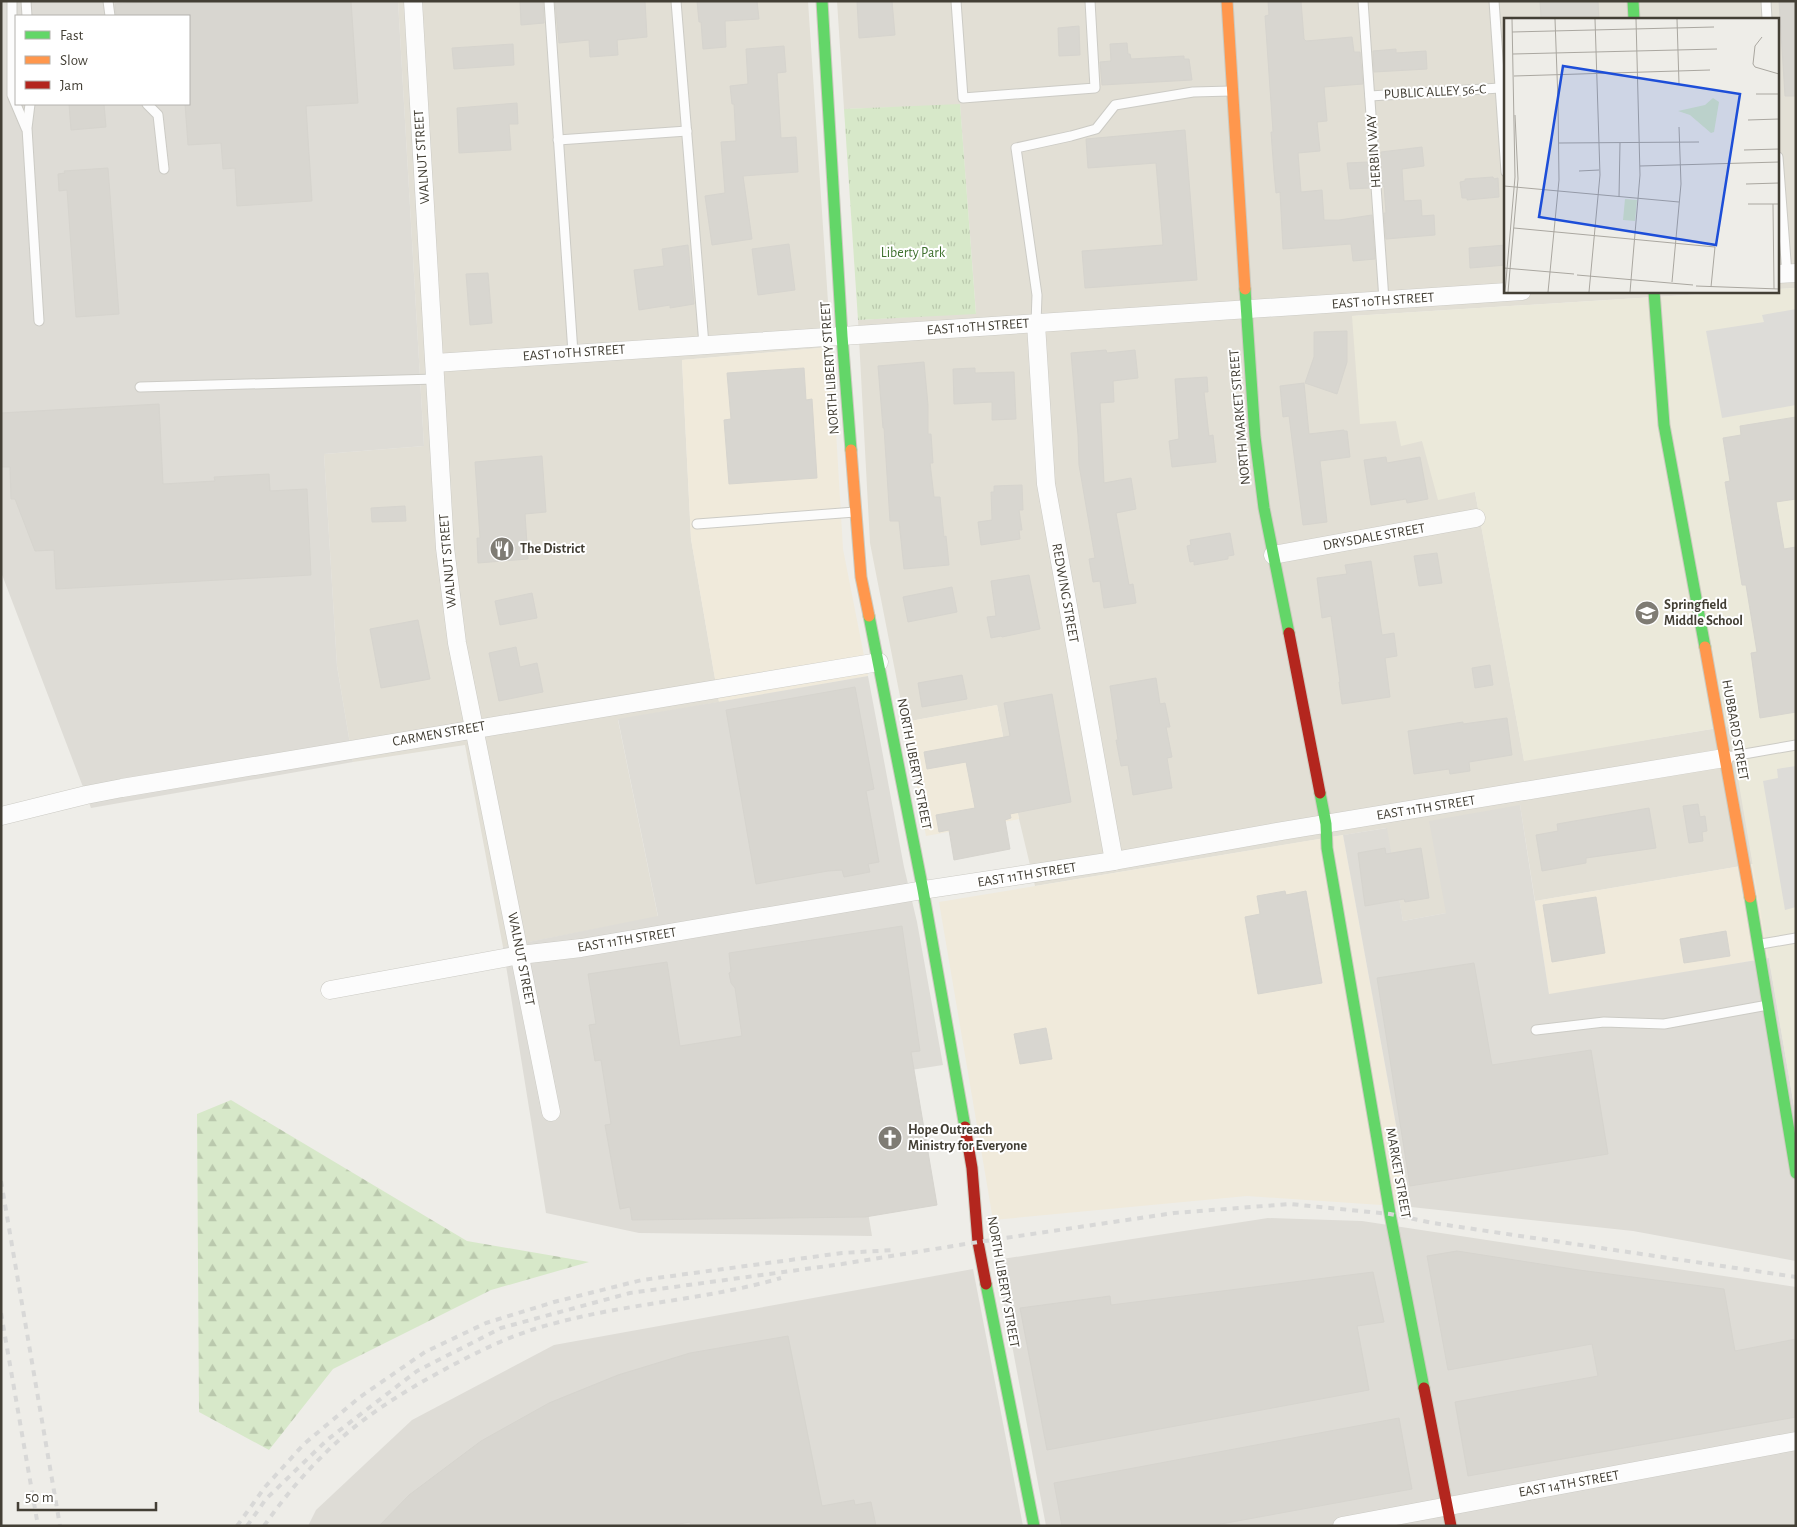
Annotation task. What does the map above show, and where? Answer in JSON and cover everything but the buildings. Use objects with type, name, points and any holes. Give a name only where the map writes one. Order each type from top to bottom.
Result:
[{"type":"street","name":"WALNUT STREET","points":[[413,1],[448,577],[457,643],[552,1112]]},
{"type":"street","name":"NORTH LIBERTY STREET","points":[[822,1],[842,336],[861,577],[923,890],[972,1168],[978,1242],[1034,1526]]},
{"type":"street","name":"NORTH MARKET STREET","points":[[1227,1],[1255,438],[1264,508],[1326,824]]},
{"type":"street","points":[[1633,1],[1634,18]]},
{"type":"street","name":"EAST 10TH STREET","points":[[436,371],[573,354],[1514,292]]},
{"type":"street","name":"HUBBARD STREET","points":[[1654,292],[1660,397],[1664,424],[1759,944],[1796,1174]]},
{"type":"street","name":"REDWING STREET","points":[[1036,324],[1046,484],[1114,861]]},
{"type":"street","name":"DRYSDALE STREET","points":[[1273,555],[1476,518]]},
{"type":"street","name":"CARMEN STREET","points":[[1,816],[86,795],[474,728],[879,662]]},
{"type":"street","name":"EAST 11TH STREET","points":[[330,990],[520,955],[581,948],[923,890],[1114,861],[1724,758]]},
{"type":"street","name":"MARKET STREET","points":[[1326,824],[1327,848],[1390,1214],[1451,1526]]},
{"type":"street","name":"EAST 14TH STREET","points":[[1342,1526],[1796,1441]]},
{"type":"lane","points":[[12,1],[12,95],[15,102]]},
{"type":"lane","points":[[26,1],[27,15]]},
{"type":"lane","points":[[108,1],[110,15]]},
{"type":"lane","points":[[548,1],[573,354]]},
{"type":"lane","points":[[676,1],[704,345]]},
{"type":"lane","points":[[956,1],[963,98],[1095,88],[1090,1]]},
{"type":"lane","name":"HERBIN WAY","points":[[1363,1],[1384,300]]},
{"type":"lane","points":[[1494,1],[1504,144]]},
{"type":"lane","points":[[1766,1],[1767,18]]},
{"type":"lane","name":"PUBLIC ALLEY 56-C","points":[[1370,96],[1500,88]]},
{"type":"lane","points":[[1036,324],[1037,295],[1016,148],[1096,129],[1115,105],[1193,92],[1232,90]]},
{"type":"lane","points":[[17,105],[27,128]]},
{"type":"lane","points":[[30,105],[27,128],[39,321]]},
{"type":"lane","points":[[148,105],[158,115],[164,169]]},
{"type":"lane","points":[[558,140],[687,130]]},
{"type":"lane","points":[[1780,183],[1787,274]]},
{"type":"lane","points":[[140,387],[436,371]]},
{"type":"lane","points":[[697,524],[855,512]]},
{"type":"lane","points":[[1724,758],[1796,745]]},
{"type":"lane","points":[[1759,944],[1796,938]]},
{"type":"lane","points":[[1536,1030],[1604,1022],[1664,1024],[1768,1004]]},
{"type":"shaded area","points":[[1,1],[398,1],[424,446],[324,454],[337,666],[353,762],[91,808],[1,572]]},
{"type":"shaded area","points":[[398,1],[808,1],[831,347],[682,360],[691,539],[719,702],[618,720],[658,917],[503,947],[465,745],[353,762],[337,666],[324,454],[424,446]]},
{"type":"shaded area","points":[[837,1],[1796,1],[1796,288],[1780,289],[1780,18],[1504,18],[1504,292],[1734,292],[1352,316],[1396,421],[1422,441],[1475,492],[1524,760],[1730,726],[1753,864],[1535,901],[1520,805],[1446,913],[1403,921],[1386,828],[1035,886],[1019,819],[997,705],[905,722],[870,543],[858,320],[976,313],[960,105],[844,109]]},
{"type":"shaded area","name":"Springfield Middle School","points":[[1796,288],[1796,1118],[1729,726],[1524,761],[1475,492],[1438,500],[1422,441],[1401,446],[1396,421],[1360,424],[1352,316],[1734,292],[1780,292],[1780,289]]},
{"type":"shaded area","points":[[1796,309],[1796,405],[1722,418],[1706,331],[1764,322],[1762,315]]},
{"type":"shaded area","points":[[831,347],[843,549],[868,676],[719,702],[691,539],[682,360]]},
{"type":"shaded area","points":[[868,676],[904,867],[917,922],[943,1065],[846,1080],[872,1236],[639,1233],[546,1213],[503,947],[658,916],[618,719]]},
{"type":"shaded area","points":[[997,705],[1019,819],[926,836],[905,722]]},
{"type":"shaded area","points":[[1796,766],[1796,907],[1785,910],[1763,781],[1778,778],[1777,769]]},
{"type":"shaded area","points":[[1520,805],[1549,994],[1769,958],[1796,1118],[1796,1261],[1633,1231],[1411,1207],[1343,835],[1387,828],[1403,921],[1446,913],[1429,821]]},
{"type":"shaded area","points":[[1343,835],[1411,1207],[1247,1196],[993,1220],[939,902]]},
{"type":"shaded area","points":[[1753,864],[1769,958],[1549,995],[1535,901]]},
{"type":"shaded area","points":[[1268,1218],[1362,1221],[1796,1287],[1796,1526],[1046,1526],[996,1260]]},
{"type":"shaded area","points":[[973,1269],[1023,1526],[308,1526],[316,1510],[412,1420],[554,1345]]},
{"type":"green space","name":"Liberty Park","points":[[960,104],[976,314],[858,320],[844,109]]},
{"type":"green space","points":[[231,1100],[467,1241],[589,1262],[491,1290],[333,1369],[269,1450],[199,1412],[197,1114]]},
{"type":"railway","points":[[1,1181],[60,1526]]},
{"type":"railway","points":[[247,1526],[266,1499],[327,1440],[417,1371],[501,1328],[630,1293],[842,1264],[1174,1213],[1290,1204],[1390,1214],[1433,1223],[1796,1277]]},
{"type":"railway","points":[[237,1526],[265,1487],[304,1444],[360,1397],[425,1352],[486,1323],[554,1302],[642,1280],[842,1253],[894,1250]]},
{"type":"railway","points":[[264,1526],[305,1474],[352,1429],[413,1387],[488,1348],[526,1332],[580,1317],[724,1292],[781,1278]]},
{"type":"railway","points":[[1,1313],[38,1526]]},
{"type":"traffic: fast","points":[[822,1],[842,336],[851,450]]},
{"type":"traffic: fast","points":[[1633,1],[1634,18]]},
{"type":"traffic: fast","points":[[1245,289],[1255,437],[1264,508],[1289,633]]},
{"type":"traffic: fast","points":[[1654,292],[1664,425],[1705,647]]},
{"type":"traffic: fast","points":[[869,616],[923,890],[965,1127]]},
{"type":"traffic: fast","points":[[1320,793],[1326,824],[1327,848],[1390,1214],[1424,1388]]},
{"type":"traffic: fast","points":[[1750,897],[1796,1173]]},
{"type":"traffic: fast","points":[[986,1284],[1034,1526]]},
{"type":"traffic: slow","points":[[1227,1],[1245,289]]},
{"type":"traffic: slow","points":[[851,450],[861,577],[869,616]]},
{"type":"traffic: slow","points":[[1705,647],[1750,897]]},
{"type":"traffic: jam","points":[[1289,633],[1320,793]]},
{"type":"traffic: jam","points":[[965,1127],[972,1168],[978,1242],[986,1284]]},
{"type":"traffic: jam","points":[[1424,1388],[1451,1526]]},
{"type":"place","name":"The District","points":[[502,549]]},
{"type":"place","name":"Springfield Middle School","points":[[1647,613]]},
{"type":"place","name":"Hope Outreach Ministry for Everyone","points":[[890,1138]]}]
